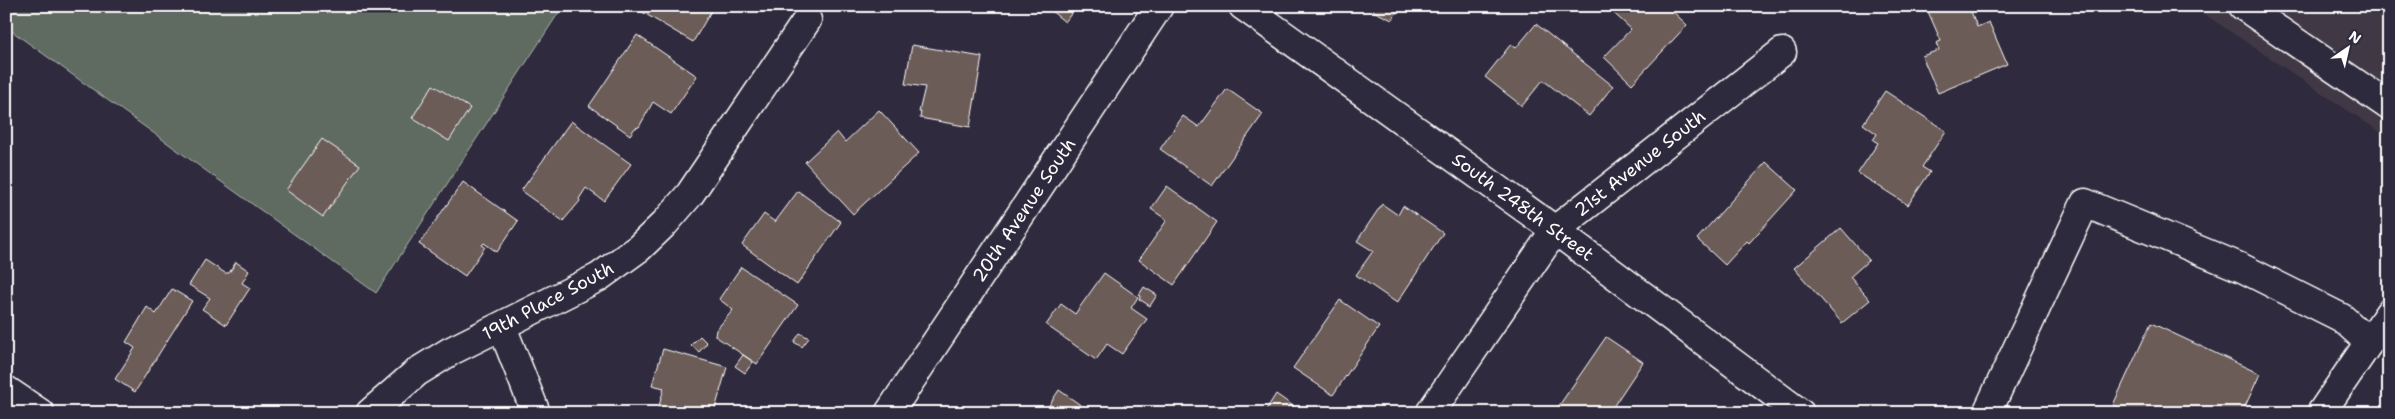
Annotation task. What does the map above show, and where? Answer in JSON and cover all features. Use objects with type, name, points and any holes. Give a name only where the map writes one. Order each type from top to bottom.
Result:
[{"type":"street","name":"20th Avenue South","points":[[889,413],[1158,6]]},
{"type":"street","name":"South 248th Street","points":[[1243,6],[1555,230],[1800,413]]},
{"type":"street","points":[[2243,6],[2389,106]]},
{"type":"street","name":"19th Place South","points":[[370,413],[417,372],[452,351],[599,277],[625,260],[652,236],[690,194],[807,20]]},
{"type":"street","name":"21st Avenue South","points":[[1430,413],[1555,230],[1782,52]]},
{"type":"street","points":[[1987,413],[2085,203],[2242,268],[2342,318],[2369,342]]},
{"type":"street","points":[[2321,413],[2389,313]]},
{"type":"street","points":[[502,326],[536,413]]},
{"type":"street","points":[[6,390],[40,413]]},
{"type":"shaded area","points":[[2192,6],[2389,6],[2389,138]]},
{"type":"green space","points":[[6,6],[563,6],[376,293],[6,27]]},
{"type":"building","points":[[632,6],[714,6],[693,42]]},
{"type":"building","points":[[1045,6],[1077,6],[1065,22]]},
{"type":"building","points":[[1375,6],[1394,6],[1399,8],[1392,20],[1373,11]]},
{"type":"building","points":[[1606,6],[1667,6],[1687,25],[1632,84],[1604,57],[1631,29]]},
{"type":"building","points":[[1969,6],[1977,27],[1989,22],[2007,64],[1938,93],[1922,56],[1939,50],[1936,43],[1941,41],[1926,7]]},
{"type":"building","points":[[1536,24],[1613,86],[1589,116],[1543,80],[1522,106],[1485,77],[1511,44],[1516,48]]},
{"type":"building","points":[[637,35],[697,76],[671,114],[653,102],[639,127],[635,128],[630,135],[589,106]]},
{"type":"building","points":[[912,45],[982,57],[970,127],[920,118],[921,112],[919,112],[925,87],[905,84]]},
{"type":"building","points":[[433,85],[470,108],[449,141],[412,118]]},
{"type":"building","points":[[1227,89],[1263,114],[1212,186],[1160,149],[1183,116],[1199,127]]},
{"type":"building","points":[[1885,91],[1946,131],[1922,167],[1930,172],[1908,205],[1858,173],[1878,143],[1873,140],[1877,134],[1863,124]]},
{"type":"building","points":[[879,110],[919,153],[853,214],[805,162],[837,132],[845,142]]},
{"type":"building","points":[[571,121],[631,164],[604,201],[586,188],[579,199],[580,201],[563,221],[521,191]]},
{"type":"building","points":[[322,139],[360,165],[323,217],[286,190]]},
{"type":"building","points":[[1766,162],[1797,190],[1749,243],[1747,241],[1725,265],[1697,239]]},
{"type":"building","points":[[463,182],[518,221],[497,252],[484,243],[482,245],[485,247],[465,276],[419,244]]},
{"type":"building","points":[[1167,186],[1217,222],[1174,285],[1139,260],[1167,220],[1151,209]]},
{"type":"building","points":[[798,191],[841,222],[797,285],[742,245],[764,214],[775,222]]},
{"type":"building","points":[[1382,204],[1398,215],[1403,206],[1443,233],[1397,303],[1356,275],[1373,251],[1357,241]]},
{"type":"building","points":[[1841,228],[1869,260],[1850,277],[1870,300],[1842,323],[1794,268]]},
{"type":"building","points":[[205,260],[225,273],[229,273],[236,262],[249,271],[242,283],[250,288],[226,325],[202,309],[210,298],[189,285]]},
{"type":"building","points":[[741,267],[798,305],[757,364],[715,336],[716,330],[733,310],[719,299]]},
{"type":"building","points":[[1104,273],[1138,297],[1131,308],[1147,319],[1122,354],[1107,344],[1096,360],[1046,325],[1061,304],[1075,314]]},
{"type":"building","points":[[1144,287],[1157,295],[1150,306],[1139,299],[1141,296],[1139,295]]},
{"type":"building","points":[[172,289],[192,301],[135,392],[115,379],[135,348],[126,342],[147,307],[156,314]]},
{"type":"building","points":[[1340,300],[1379,327],[1333,395],[1293,368]]},
{"type":"building","points":[[2151,323],[2260,374],[2242,413],[2131,413],[2113,405]]},
{"type":"building","points":[[800,333],[809,338],[802,347],[794,342]]},
{"type":"building","points":[[700,336],[707,343],[699,352],[691,345]]},
{"type":"building","points":[[1606,337],[1643,362],[1609,413],[1554,413]]},
{"type":"building","points":[[663,349],[727,367],[714,413],[657,413],[664,388],[652,385]]},
{"type":"building","points":[[743,355],[753,362],[745,373],[735,366]]},
{"type":"building","points":[[1059,390],[1092,413],[1044,413]]},
{"type":"building","points":[[1276,394],[1303,413],[1264,413]]}]
